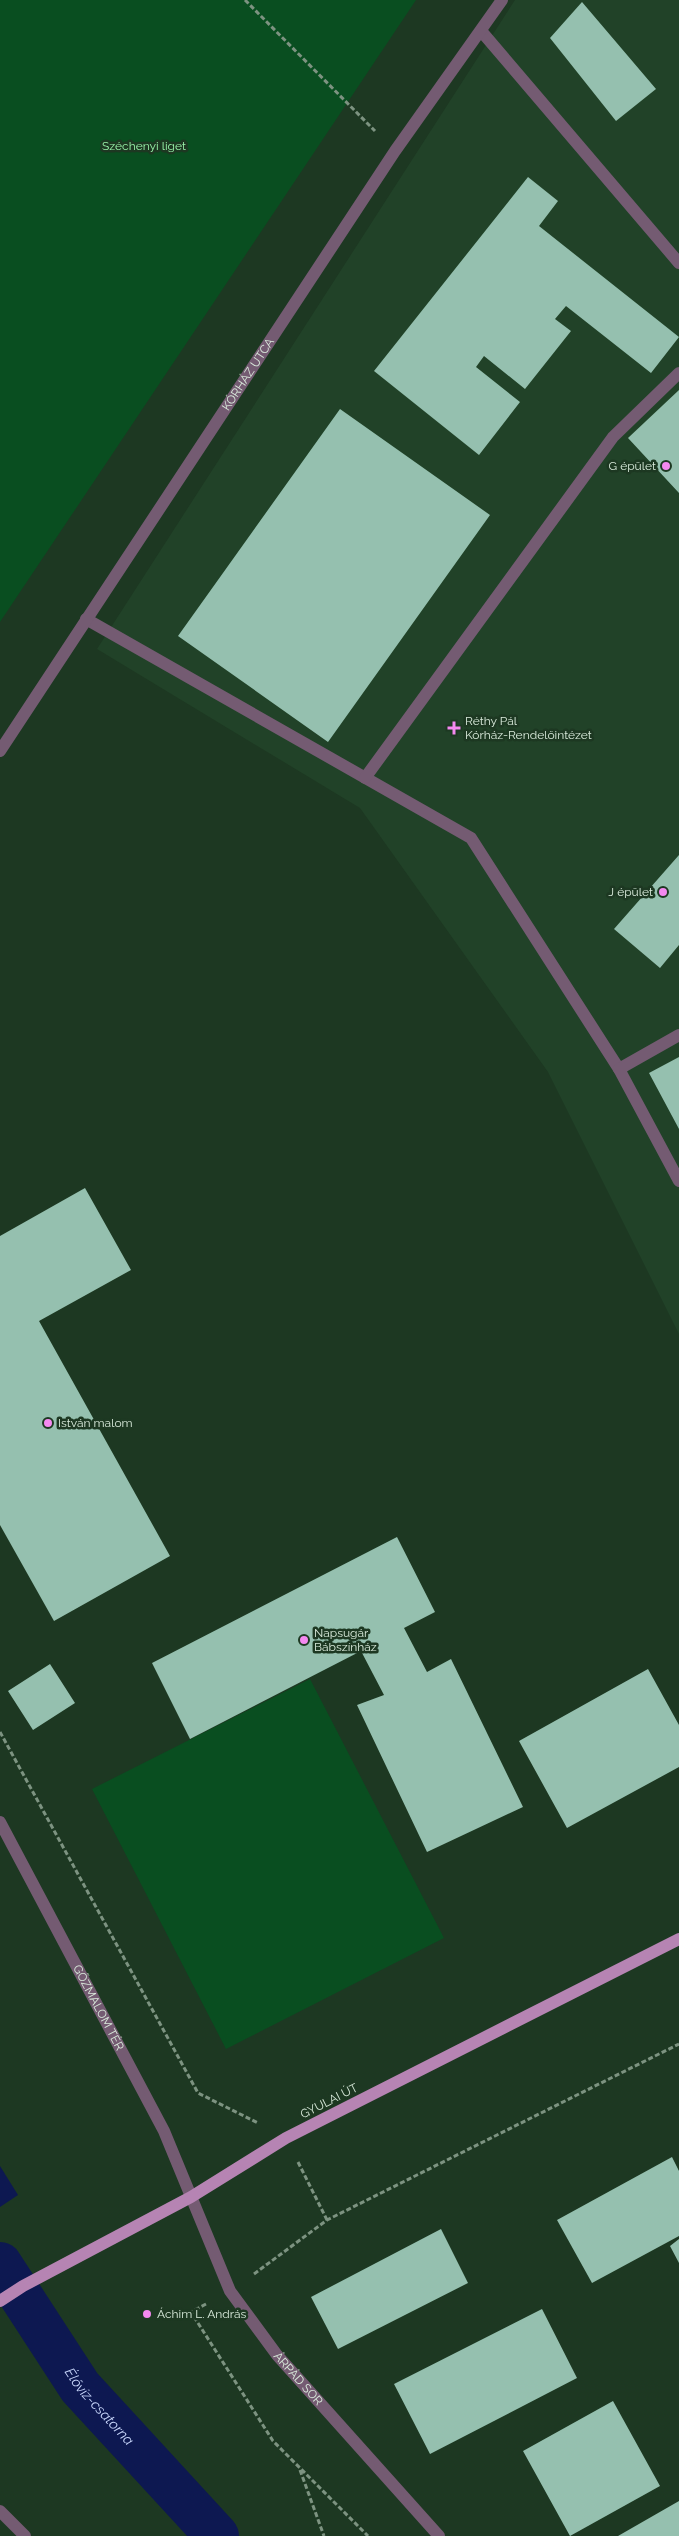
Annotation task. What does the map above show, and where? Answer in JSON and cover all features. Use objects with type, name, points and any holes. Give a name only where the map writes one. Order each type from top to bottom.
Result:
[{"type":"main road","name":"GYULAI ÚT","points":[[0,2301],[23,2286],[191,2197],[286,2138],[679,1939]]},
{"type":"street","name":"KÓRHÁZ UTCA","points":[[0,751],[394,151],[482,32],[502,0]]},
{"type":"street","points":[[482,32],[679,263]]},
{"type":"street","points":[[365,778],[613,437],[679,373]]},
{"type":"street","points":[[86,619],[471,838],[619,1069],[679,1181]]},
{"type":"street","points":[[619,1069],[679,1035]]},
{"type":"street","name":"GŐZMALOM TÉR","points":[[0,1822],[164,2131],[191,2197]]},
{"type":"street","name":"ÁRPÁD SOR","points":[[191,2197],[230,2291],[277,2355],[439,2536]]},
{"type":"street","points":[[0,2511],[25,2536]]},
{"type":"path","points":[[245,0],[394,151]]},
{"type":"path","points":[[0,1732],[198,2093],[286,2138],[327,2220]]},
{"type":"path","points":[[368,2536],[273,2440],[191,2312],[230,2291],[327,2220],[679,2044]]},
{"type":"path","points":[[299,2467],[324,2536]]},
{"type":"shaded area","name":"Réthy Pál Kórház-Rendelőintézet","points":[[515,0],[679,0],[679,1334],[548,1072],[360,808],[97,649]]},
{"type":"shaded area","points":[[0,2166],[18,2195],[0,2207]]},
{"type":"green space","name":"Széchenyi liget","points":[[0,0],[416,0],[0,622]]},
{"type":"green space","points":[[310,1679],[444,1938],[226,2049],[92,1789]]},
{"type":"building","points":[[582,2],[656,89],[616,121],[550,38]]},
{"type":"building","points":[[528,177],[558,201],[539,226],[679,337],[651,373],[566,306],[555,319],[571,331],[525,389],[484,356],[476,367],[520,402],[479,455],[374,371]]},
{"type":"building","name":"G épület","points":[[679,390],[679,493],[628,438]]},
{"type":"building","points":[[340,409],[490,515],[328,742],[178,636]]},
{"type":"building","name":"J épület","points":[[679,855],[679,945],[660,968],[614,929]]},
{"type":"building","points":[[679,1057],[679,1129],[649,1073]]},
{"type":"building","name":"István malom","points":[[85,1188],[131,1270],[39,1321],[170,1556],[54,1621],[0,1525],[0,1236]]},
{"type":"building","name":"Napsugár Bábszínház","points":[[397,1537],[435,1612],[404,1628],[427,1672],[451,1659],[523,1807],[427,1852],[357,1705],[384,1695],[361,1651],[190,1739],[152,1663]]},
{"type":"building","points":[[50,1664],[75,1703],[33,1730],[8,1691]]},
{"type":"building","points":[[648,1669],[679,1725],[679,1767],[567,1828],[519,1741]]},
{"type":"building","points":[[672,2157],[679,2171],[679,2236],[592,2283],[557,2220]]},
{"type":"building","points":[[441,2229],[468,2283],[338,2349],[311,2297]]},
{"type":"building","points":[[679,2239],[679,2263],[670,2246]]},
{"type":"building","points":[[542,2309],[577,2378],[430,2454],[394,2384]]},
{"type":"building","points":[[613,2401],[660,2486],[570,2536],[523,2451]]},
{"type":"building","points":[[679,2501],[679,2536],[618,2536]]},
{"type":"waterway","name":"Élővíz-csatorna","points":[[0,2264],[80,2387],[217,2536]]},
{"type":"place","name":"G épület","points":[[666,466]]},
{"type":"place","name":"Réthy Pál Kórház-Rendelőintézet","points":[[454,728]]},
{"type":"place","name":"J épület","points":[[663,892]]},
{"type":"place","name":"István malom","points":[[48,1423]]},
{"type":"place","name":"Napsugár Bábszínház","points":[[304,1640]]},
{"type":"place","name":"Áchim L. András","points":[[147,2314]]}]
